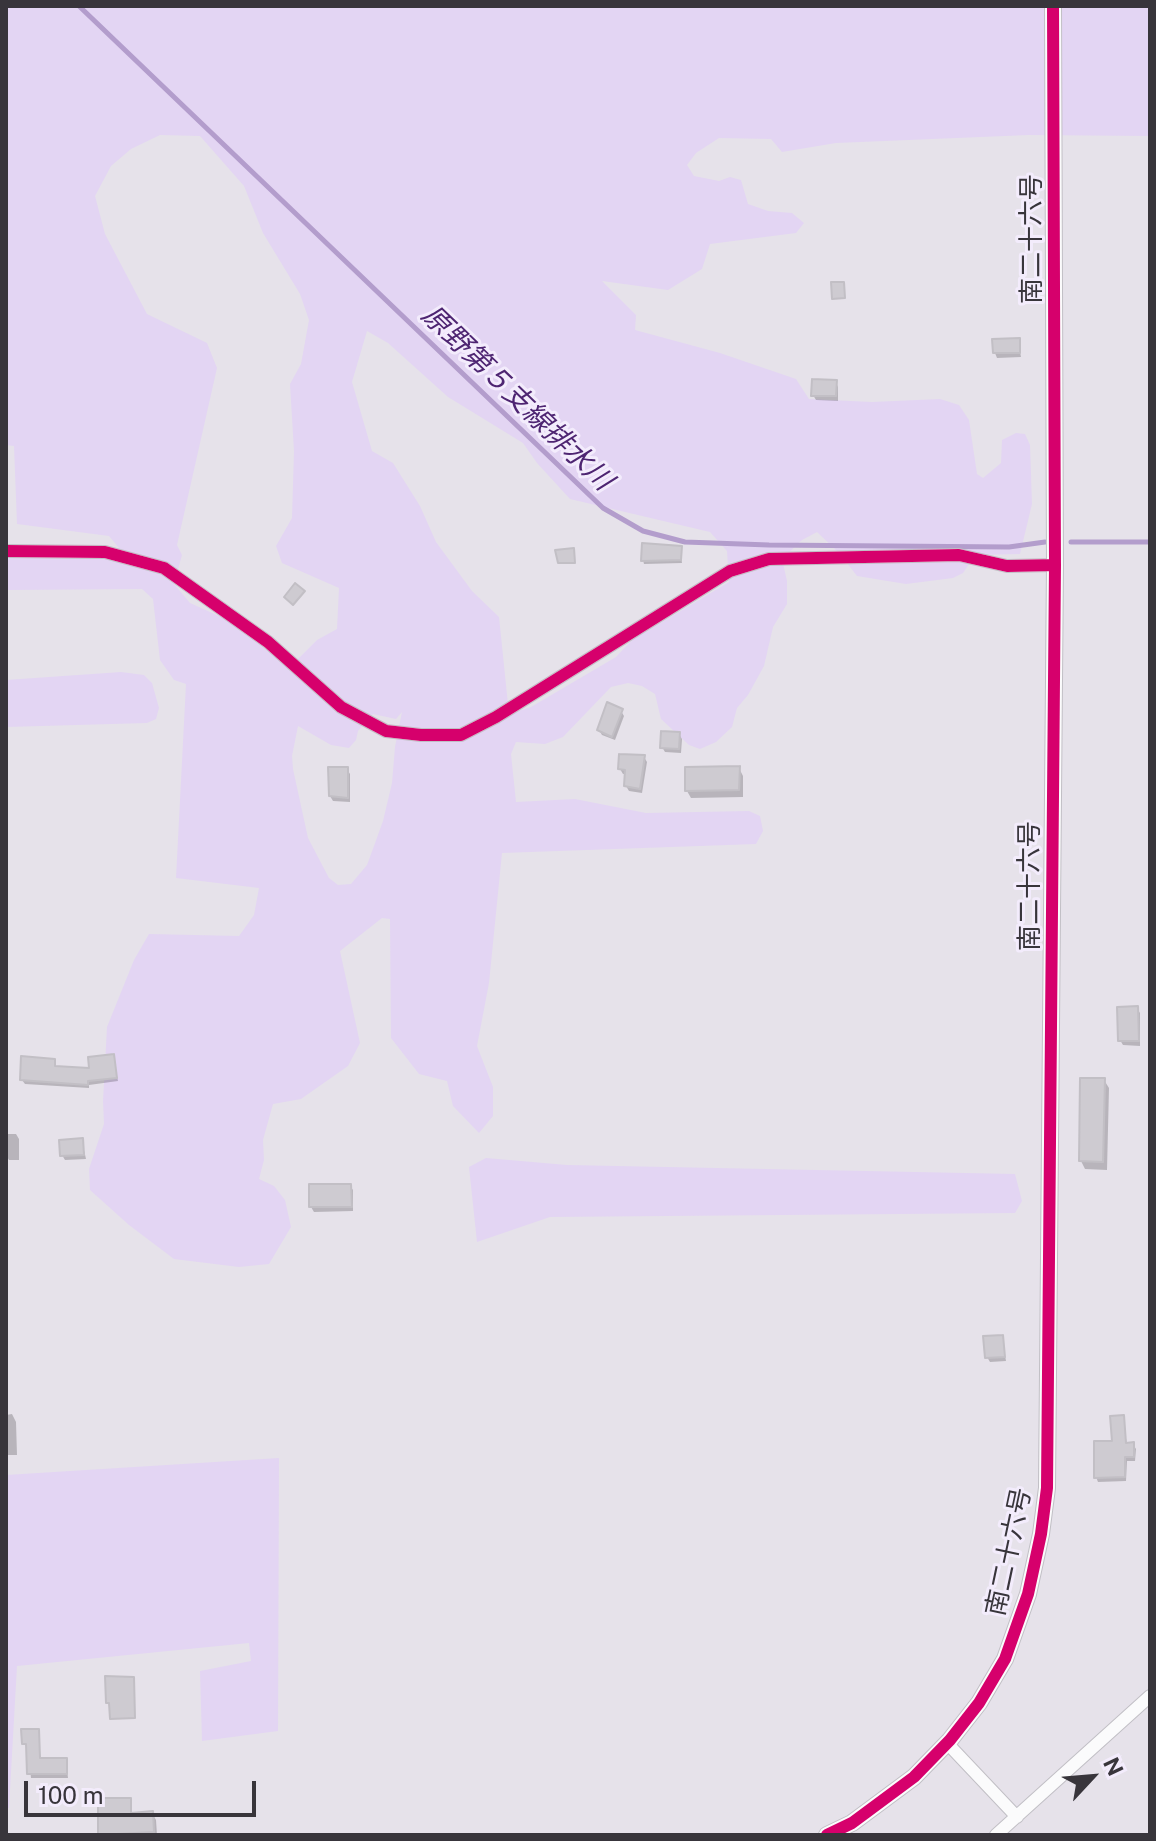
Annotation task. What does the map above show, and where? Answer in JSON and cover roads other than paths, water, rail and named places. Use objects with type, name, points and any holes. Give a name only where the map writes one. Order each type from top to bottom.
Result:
[{"type":"street","name":"南二十六号","points":[[827,1835],[852,1823],[914,1777],[979,1703],[1005,1659],[1028,1594],[1047,1488],[1055,565],[1053,6]]},
{"type":"street","points":[[6,551],[105,552],[164,568],[268,642],[341,707],[386,731],[421,735],[461,735],[520,704],[730,571],[769,559],[959,555],[1007,566],[1055,565]]},
{"type":"street","points":[[996,1835],[1150,1696]]},
{"type":"street","points":[[947,1743],[1017,1817]]},
{"type":"waterway","name":"原野第５支線排水川","points":[[79,6],[603,508],[643,531],[685,542],[769,545],[1009,547],[1045,542]]},
{"type":"waterway","name":"原野第５支線排水川","points":[[1071,542],[1150,542]]}]
